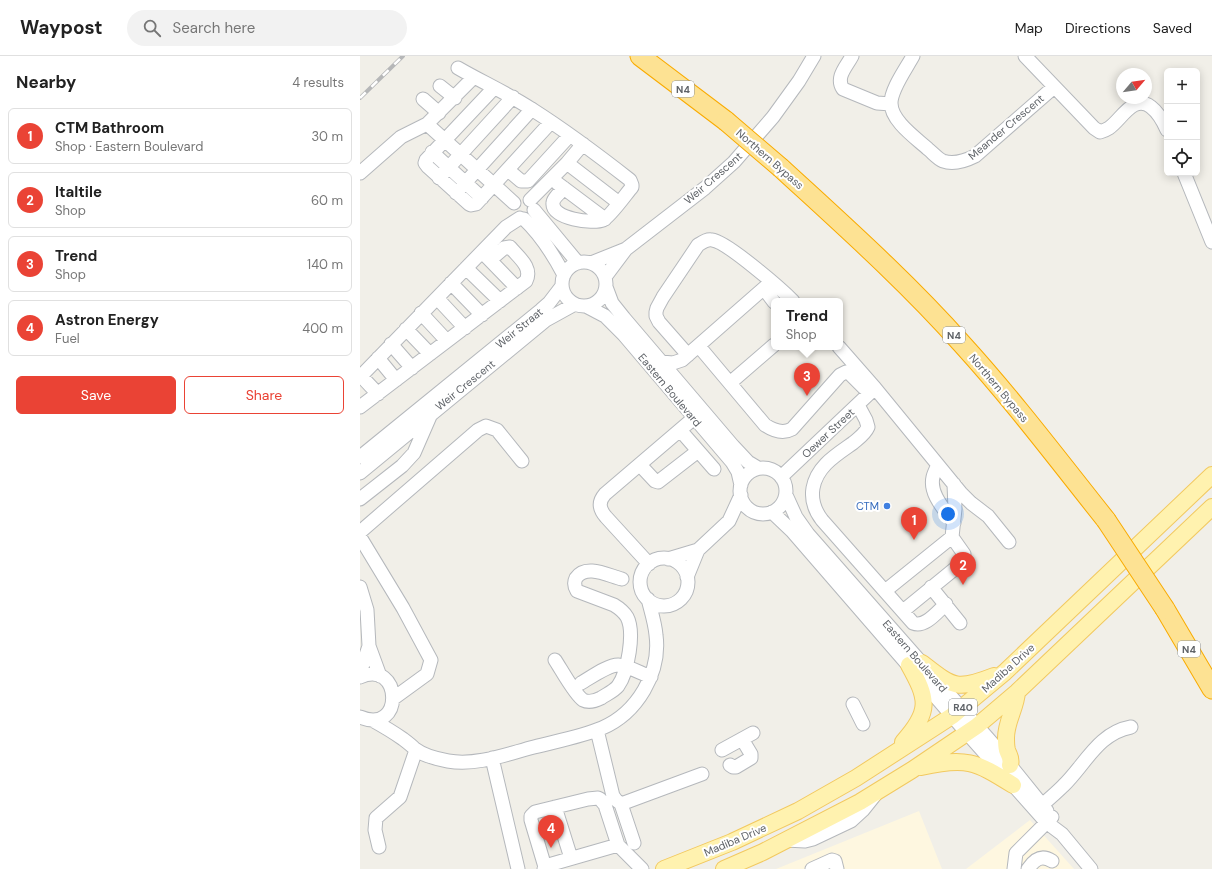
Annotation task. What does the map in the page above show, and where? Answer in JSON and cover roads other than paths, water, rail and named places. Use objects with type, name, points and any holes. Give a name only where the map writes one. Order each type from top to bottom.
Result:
[{"type":"highway","name":"Northern Bypass","points":[[640,56],[726,121],[782,168],[872,252],[962,344],[1106,520],[1165,609],[1212,689]]},
{"type":"main road","name":"Madiba Drive","points":[[664,869],[732,842],[798,811],[856,778],[957,712],[1005,672],[1212,475]]},
{"type":"main road","name":"Madiba Drive","points":[[724,869],[786,840],[860,802],[912,770],[972,729],[1016,692],[1212,507]]},
{"type":"main road","points":[[915,664],[948,682],[960,685],[975,683],[1005,672]]},
{"type":"main road","points":[[888,758],[918,724],[923,710],[924,699],[915,664]]},
{"type":"main road","points":[[1010,765],[1011,760],[1007,751],[1006,736],[1009,718],[1016,698],[1016,692]]},
{"type":"main road","points":[[912,770],[945,762],[967,762],[977,764],[1013,785]]},
{"type":"street","name":"Weir Crescent","points":[[626,249],[705,188],[734,162],[773,117],[799,81],[814,56]]},
{"type":"street","points":[[852,56],[840,78],[840,84],[843,88],[876,102],[891,104],[892,94],[913,56]]},
{"type":"street","points":[[1025,56],[1094,128],[1100,132],[1108,129],[1136,104],[1142,103],[1149,105],[1156,110],[1164,123]]},
{"type":"street","points":[[458,68],[513,97],[532,109],[583,144],[631,182],[632,187],[605,219],[594,221],[569,218],[559,213],[553,207],[553,203],[564,188]]},
{"type":"street","points":[[360,173],[401,138],[427,124],[455,98],[474,77]]},
{"type":"street","points":[[440,86],[455,98]]},
{"type":"street","name":"Meander Crescent","points":[[891,104],[897,120],[906,130],[942,161],[952,163],[964,162],[975,156],[986,147],[1054,87]]},
{"type":"street","points":[[494,88],[432,152],[425,163],[439,178],[471,205],[476,204],[482,198],[551,122]]},
{"type":"street","points":[[439,178],[513,97]]},
{"type":"street","points":[[423,99],[439,113]]},
{"type":"street","points":[[456,193],[532,109]]},
{"type":"street","points":[[427,124],[494,185],[538,234],[549,249],[563,281],[564,293],[569,300],[580,305],[592,305],[601,298],[606,282],[626,249]]},
{"type":"street","points":[[508,170],[521,181],[527,181],[570,135]]},
{"type":"street","points":[[518,213],[530,216],[532,205],[552,178],[583,144]]},
{"type":"street","points":[[432,152],[482,198]]},
{"type":"street","points":[[567,163],[619,203]]},
{"type":"street","points":[[1185,176],[1212,242]]},
{"type":"street","points":[[552,178],[605,219]]},
{"type":"street","points":[[486,256],[506,227],[518,213],[518,198],[525,197],[578,263]]},
{"type":"street","points":[[688,355],[659,322],[656,312],[663,297],[698,245],[709,239],[722,243],[790,298]]},
{"type":"street","points":[[360,407],[378,394],[447,341],[465,328],[526,281],[527,269],[525,264],[510,247],[486,256],[466,268],[360,376],[378,394]]},
{"type":"street","points":[[563,281],[567,270],[578,263],[591,263],[626,249]]},
{"type":"street","points":[[486,256],[517,288]]},
{"type":"street","points":[[591,263],[602,271],[606,282]]},
{"type":"street","points":[[466,268],[500,301]]},
{"type":"street","name":"Weir Straat","points":[[360,457],[541,310],[549,303],[563,281]]},
{"type":"street","name":"Eastern Boulevard","points":[[606,282],[616,310],[733,446],[748,462],[758,468],[771,469],[781,477],[785,482],[786,495],[796,517],[808,534],[915,664]]},
{"type":"street","points":[[451,283],[482,315]]},
{"type":"street","points":[[661,362],[673,363],[682,360],[773,283]]},
{"type":"street","points":[[771,298],[768,294],[773,283]]},
{"type":"street","points":[[437,298],[465,328]]},
{"type":"street","name":"Weir Crescent","points":[[360,473],[546,320],[580,305]]},
{"type":"street","name":"Eastern Boulevard","points":[[580,305],[600,312],[609,320],[732,462],[738,472],[741,490],[746,505],[751,510],[758,513]]},
{"type":"street","points":[[422,313],[447,341]]},
{"type":"street","points":[[406,329],[430,354]]},
{"type":"street","points":[[391,344],[412,368]]},
{"type":"street","points":[[730,383],[771,348]]},
{"type":"street","points":[[702,350],[765,425],[779,432],[785,432],[792,429],[840,375],[844,373],[848,372],[872,391]]},
{"type":"street","points":[[841,350],[872,391],[971,503],[988,516],[1009,542]]},
{"type":"street","points":[[378,358],[396,380]]},
{"type":"street","name":"Oewer Street","points":[[781,477],[872,391]]},
{"type":"street","points":[[858,405],[864,414],[868,427],[866,432],[831,459],[817,476],[813,492],[814,504],[819,516],[913,623],[920,624],[925,622],[946,604]]},
{"type":"street","points":[[360,499],[402,466],[414,453],[432,413]]},
{"type":"street","points":[[649,564],[606,517],[600,509],[600,505],[603,496],[694,418]]},
{"type":"street","points":[[360,532],[478,430],[486,426],[497,430],[522,461]]},
{"type":"street","points":[[680,430],[714,469]]},
{"type":"street","points":[[640,465],[655,481],[658,482],[698,451]]},
{"type":"street","points":[[938,465],[932,479],[934,492],[939,502],[954,523]]},
{"type":"street","points":[[648,599],[659,605],[667,605],[674,603],[680,598],[685,592],[687,577],[698,550],[729,521],[747,474],[758,468]]},
{"type":"street","points":[[885,591],[952,537],[954,523],[954,484]]},
{"type":"street","points":[[729,521],[758,513],[772,512],[783,502],[786,495]]},
{"type":"street","name":"Eastern Boulevard","points":[[772,512],[792,531],[915,664],[972,729],[1010,765],[1042,805],[1049,819]]},
{"type":"street","points":[[360,537],[403,608],[431,660],[427,674],[410,686],[393,702],[384,716],[366,719]]},
{"type":"street","points":[[902,611],[963,562],[964,559],[962,551],[952,537]]},
{"type":"street","points":[[366,719],[405,740],[416,750],[430,757],[458,762],[479,761],[497,757],[596,730],[612,722],[630,709],[644,692],[653,671],[656,651],[656,635],[648,599],[642,590],[640,583],[644,568],[657,559],[668,559],[698,550]]},
{"type":"street","points":[[668,559],[679,564],[687,577]]},
{"type":"street","points":[[555,660],[579,696],[588,702],[598,700],[616,688],[626,667],[631,632],[627,616],[614,605],[576,590],[574,583],[581,573],[588,570],[622,579]]},
{"type":"street","points":[[360,587],[367,610],[369,646],[360,673]]},
{"type":"street","points":[[931,587],[960,623]]},
{"type":"street","points":[[656,635],[667,605]]},
{"type":"street","points":[[369,646],[385,680],[393,692],[393,702],[397,724],[405,740]]},
{"type":"street","points":[[581,683],[610,667],[617,665],[650,677]]},
{"type":"street","points":[[360,678],[365,675],[372,674],[385,680],[410,686]]},
{"type":"street","points":[[852,704],[863,724]]},
{"type":"street","points":[[1042,805],[1063,786],[1101,742],[1120,729],[1131,727]]},
{"type":"street","name":"Eastern Boulevard","points":[[972,729],[1013,785],[1049,819],[1091,869]]},
{"type":"street","points":[[596,730],[613,796],[621,804],[634,844]]},
{"type":"street","points":[[722,750],[748,736],[751,758],[736,767],[730,765]]},
{"type":"street","points":[[379,847],[374,826],[376,818],[400,797],[416,750]]},
{"type":"street","points":[[497,757],[518,869]]},
{"type":"street","points":[[621,804],[702,774]]},
{"type":"street","points":[[618,844],[571,858],[545,868],[531,816],[535,812],[555,807],[595,798],[600,799],[605,805],[618,844],[642,869]]},
{"type":"street","points":[[555,807],[571,858]]},
{"type":"street","points":[[1014,869],[1016,853],[1049,819]]},
{"type":"street","points":[[1028,869],[1033,862],[1038,859],[1046,858],[1052,861]]},
{"type":"street","points":[[812,869],[831,860],[835,861],[837,869]]},
{"type":"railway","points":[[360,98],[403,56]]},
{"type":"place","name":"Trend","points":[[807,396]]},
{"type":"place","name":"CTM","points":[[887,506]]},
{"type":"place","name":"CTM Bathroom","points":[[914,540]]},
{"type":"place","name":"Italtile","points":[[963,585]]},
{"type":"place","name":"Astron Energy","points":[[551,848]]}]
